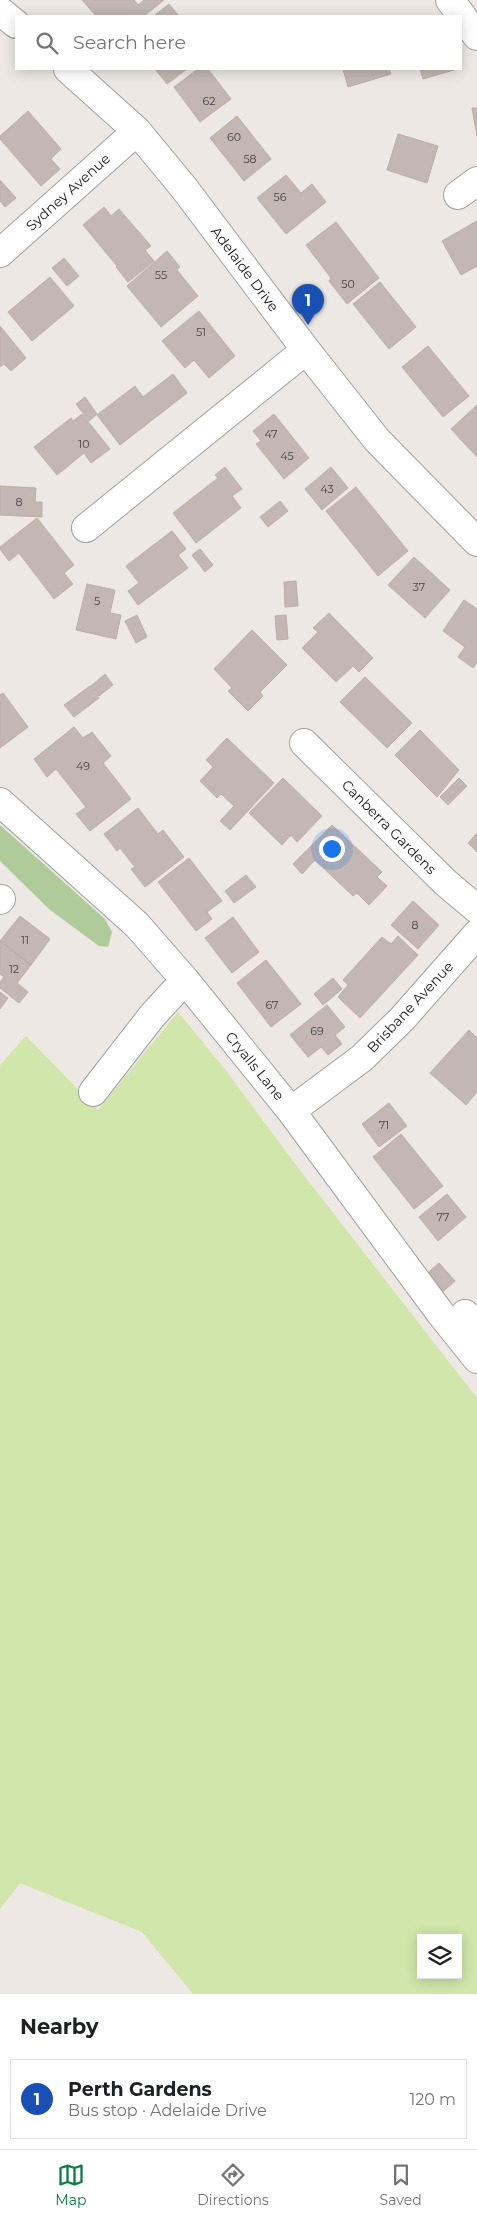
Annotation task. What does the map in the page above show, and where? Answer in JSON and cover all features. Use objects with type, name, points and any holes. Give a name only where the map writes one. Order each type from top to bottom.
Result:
[{"type":"street","points":[[0,11],[15,23]]},
{"type":"street","points":[[462,22],[477,36]]},
{"type":"street","name":"Adelaide Drive","points":[[69,70],[137,131],[184,188],[306,350],[377,440],[477,542]]},
{"type":"street","name":"Sydney Avenue","points":[[0,252],[137,131]]},
{"type":"street","points":[[86,528],[306,350]]},
{"type":"street","name":"Canberra Gardens","points":[[304,743],[446,883],[477,909]]},
{"type":"street","name":"Cryalls Lane","points":[[0,802],[137,925],[185,980],[291,1111],[441,1314],[477,1359]]},
{"type":"street","name":"Brisbane Avenue","points":[[291,1111],[362,1058],[402,1019],[477,934]]},
{"type":"street","points":[[93,1092],[152,1016],[185,980]]},
{"type":"green space","points":[[0,825],[105,919],[112,932],[108,947],[99,946],[50,910],[0,861]]},
{"type":"green space","points":[[178,1012],[224,1068],[299,1169],[477,1398],[477,1994],[193,1994],[142,1932],[20,1883],[0,1909],[0,1065],[26,1036],[98,1110]]},
{"type":"building","points":[[82,0],[134,0],[138,5],[144,0],[164,0],[145,15],[95,15]]},
{"type":"building","points":[[169,4],[178,15],[155,15]]},
{"type":"building","points":[[156,70],[186,70],[167,84]]},
{"type":"building","points":[[197,70],[209,70],[231,99],[200,122],[174,87]]},
{"type":"building","points":[[343,70],[389,70],[391,74],[348,87]]},
{"type":"building","points":[[420,70],[454,70],[423,79]]},
{"type":"building","points":[[472,108],[477,108],[477,136]]},
{"type":"building","points":[[28,111],[61,149],[51,159],[60,169],[41,186],[0,139],[0,136]]},
{"type":"building","points":[[237,116],[271,159],[244,181],[210,138]]},
{"type":"building","points":[[398,134],[438,146],[427,183],[387,170]]},
{"type":"building","points":[[286,175],[301,193],[312,184],[326,202],[286,234],[257,198]]},
{"type":"building","points":[[0,180],[16,198],[5,207],[0,201]]},
{"type":"building","points":[[104,207],[111,216],[119,209],[151,246],[145,250],[154,261],[128,282],[83,225]]},
{"type":"building","points":[[477,221],[477,266],[461,275],[442,241]]},
{"type":"building","points":[[336,222],[379,278],[347,304],[329,281],[331,278],[306,245]]},
{"type":"building","points":[[167,251],[180,267],[177,270],[198,296],[161,327],[127,286]]},
{"type":"building","points":[[64,258],[79,276],[67,286],[52,268]]},
{"type":"building","points":[[50,277],[74,306],[32,341],[8,312]]},
{"type":"building","points":[[380,282],[416,327],[389,349],[353,304]]},
{"type":"building","points":[[199,311],[235,356],[209,378],[194,360],[185,368],[162,341]]},
{"type":"building","points":[[0,326],[26,358],[11,371],[4,364],[0,367]]},
{"type":"building","points":[[428,346],[469,396],[443,417],[402,367]]},
{"type":"building","points":[[173,374],[187,393],[120,445],[97,415],[135,386],[143,397]]},
{"type":"building","points":[[85,397],[97,414],[89,421],[76,404]]},
{"type":"building","points":[[477,405],[477,457],[451,429]]},
{"type":"building","points":[[82,414],[110,449],[91,463],[84,453],[57,475],[34,447],[71,418],[73,421]]},
{"type":"building","points":[[274,414],[309,458],[284,479],[256,444],[261,441],[253,431]]},
{"type":"building","points":[[225,467],[242,489],[232,496],[241,508],[196,543],[173,513],[218,478],[215,475]]},
{"type":"building","points":[[331,467],[348,488],[322,510],[305,489]]},
{"type":"building","points":[[0,486],[36,488],[35,502],[42,502],[42,517],[0,515]]},
{"type":"building","points":[[356,487],[408,551],[378,576],[326,511]]},
{"type":"building","points":[[280,501],[288,511],[268,527],[260,517]]},
{"type":"building","points":[[37,518],[74,565],[64,573],[73,584],[54,599],[19,553],[9,561],[0,549],[0,547]]},
{"type":"building","points":[[172,531],[186,549],[178,555],[188,568],[138,605],[128,591],[139,583],[126,566]]},
{"type":"building","points":[[200,549],[213,565],[205,572],[192,555]]},
{"type":"building","points":[[414,557],[450,590],[425,618],[388,585]]},
{"type":"building","points":[[296,581],[298,606],[285,607],[284,582]]},
{"type":"building","points":[[87,584],[115,590],[110,613],[121,615],[116,639],[76,630]]},
{"type":"building","points":[[464,600],[477,609],[477,662],[473,668],[458,657],[465,647],[443,631]]},
{"type":"building","points":[[329,613],[373,658],[359,672],[353,666],[336,682],[302,648],[318,632],[313,628]]},
{"type":"building","points":[[137,615],[147,637],[136,643],[125,621]]},
{"type":"building","points":[[286,615],[288,639],[277,640],[275,616]]},
{"type":"building","points":[[252,630],[287,665],[260,692],[263,696],[248,711],[228,691],[232,688],[214,669]]},
{"type":"building","points":[[105,674],[113,685],[99,696],[91,686]]},
{"type":"building","points":[[365,677],[412,723],[387,748],[340,702]]},
{"type":"building","points":[[90,686],[99,698],[74,717],[64,705]]},
{"type":"building","points":[[3,693],[28,727],[0,748],[0,695]]},
{"type":"building","points":[[74,727],[83,738],[92,732],[111,756],[103,763],[131,799],[90,831],[76,814],[86,807],[56,769],[47,777],[34,759]]},
{"type":"building","points":[[420,730],[459,770],[437,797],[395,755]]},
{"type":"building","points":[[227,738],[274,783],[230,830],[220,821],[234,806],[221,794],[217,798],[200,781],[213,767],[206,760]]},
{"type":"building","points":[[283,778],[322,816],[297,842],[291,835],[282,845],[249,813]]},
{"type":"building","points":[[459,778],[467,786],[448,805],[440,797]]},
{"type":"building","points":[[138,808],[158,834],[163,830],[184,857],[145,887],[131,869],[135,867],[120,848],[117,851],[104,834]]},
{"type":"building","points":[[332,825],[382,872],[377,877],[387,886],[369,905],[357,893],[353,896],[315,860],[302,874],[293,864]]},
{"type":"building","points":[[477,833],[477,852],[468,843]]},
{"type":"building","points":[[189,858],[222,901],[207,912],[212,919],[196,931],[158,882]]},
{"type":"building","points":[[246,875],[256,887],[234,903],[225,891]]},
{"type":"building","points":[[413,901],[439,925],[418,949],[391,925]]},
{"type":"building","points":[[20,916],[50,939],[31,965],[0,941]]},
{"type":"building","points":[[233,917],[259,952],[232,973],[205,938]]},
{"type":"building","points":[[398,936],[418,955],[360,1018],[338,997],[348,985],[343,980],[382,937],[391,944]]},
{"type":"building","points":[[0,941],[31,965],[17,983],[28,992],[19,1003],[0,988],[0,982],[4,977],[0,974]]},
{"type":"building","points":[[266,960],[301,1004],[271,1027],[237,983]]},
{"type":"building","points":[[333,978],[342,989],[323,1005],[314,994]]},
{"type":"building","points":[[0,992],[8,998],[0,1009]]},
{"type":"building","points":[[327,1005],[345,1027],[335,1035],[342,1044],[328,1055],[321,1047],[308,1057],[290,1035]]},
{"type":"building","points":[[469,1030],[477,1038],[477,1092],[466,1105],[430,1073]]},
{"type":"building","points":[[389,1103],[407,1126],[379,1147],[362,1124]]},
{"type":"building","points":[[401,1134],[443,1186],[414,1209],[373,1157]]},
{"type":"building","points":[[447,1194],[466,1217],[438,1241],[419,1217]]},
{"type":"building","points":[[439,1263],[455,1281],[438,1296],[422,1278]]},
{"type":"place","name":"Perth Gardens","points":[[308,325]]}]
